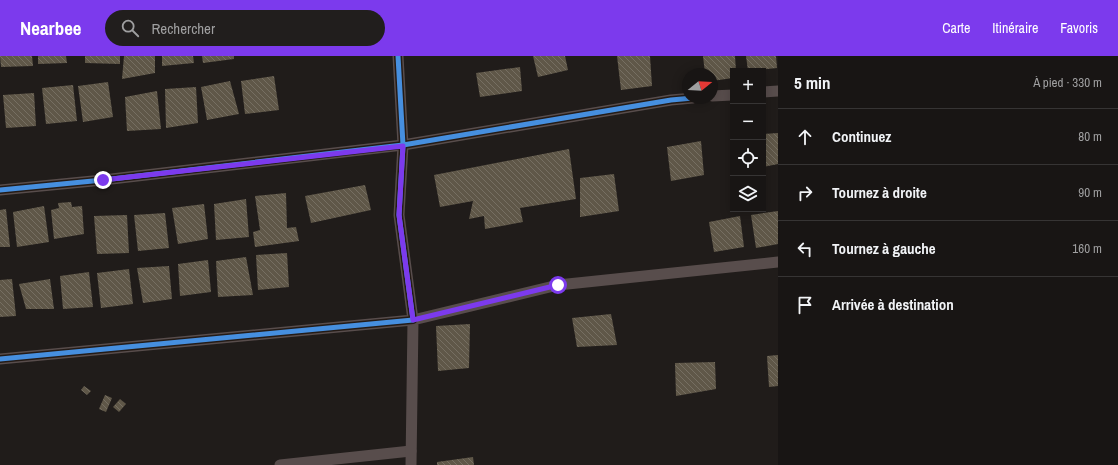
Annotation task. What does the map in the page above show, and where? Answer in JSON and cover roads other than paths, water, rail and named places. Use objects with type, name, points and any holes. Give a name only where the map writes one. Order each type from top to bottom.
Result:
[{"type":"street","points":[[398,56],[403,146],[399,215],[413,320],[412,465]]},
{"type":"street","points":[[766,92],[778,91]]},
{"type":"street","points":[[718,96],[730,95]]},
{"type":"street","points":[[0,190],[103,180],[403,146],[682,99]]},
{"type":"street","points":[[0,360],[413,320],[558,285],[778,262]]},
{"type":"street","points":[[280,465],[411,451]]}]
